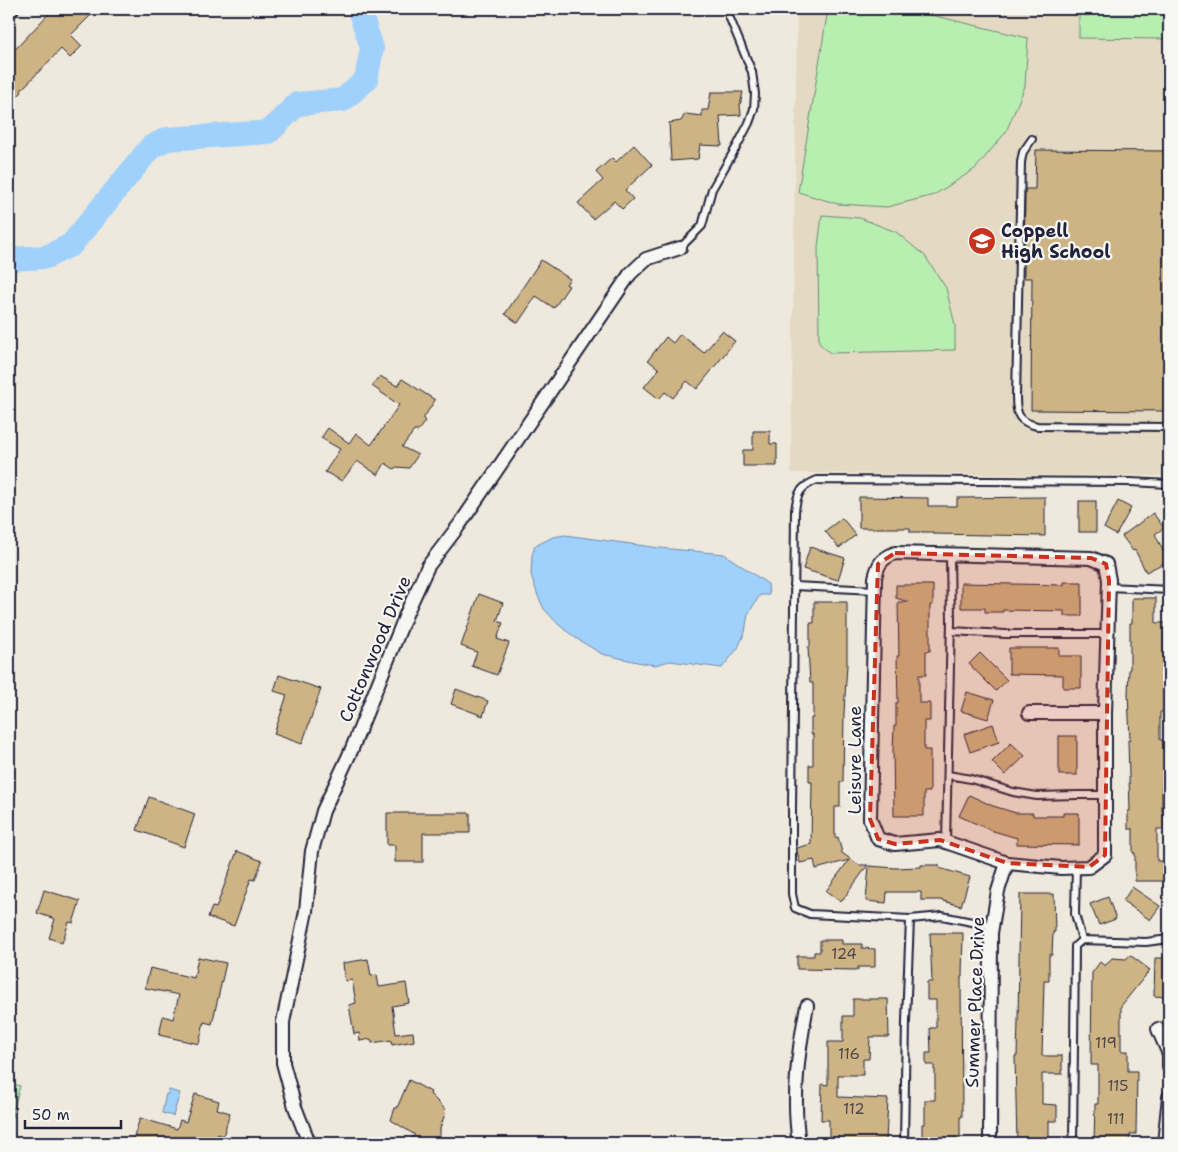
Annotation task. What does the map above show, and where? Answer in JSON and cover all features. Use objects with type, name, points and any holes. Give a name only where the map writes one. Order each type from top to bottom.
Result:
[{"type":"street","points":[[9,12],[12,9]]},
{"type":"street","name":"Cottonwood Drive","points":[[309,1143],[295,1107],[283,1063],[282,1022],[306,911],[312,851],[323,811],[351,751],[407,612],[428,566],[460,524],[630,274],[646,258],[680,248]]},
{"type":"street","name":"Leisure Lane","points":[[895,554],[950,556],[1091,558],[1106,564],[1109,587],[1105,713],[1105,855],[1089,867],[1061,868],[1007,863],[940,840],[895,844],[878,839],[870,819],[875,578],[878,564],[885,557],[895,554]]},
{"type":"street","points":[[1029,713],[1105,713]]},
{"type":"street","name":"Summer Place Drive","points":[[990,1143],[992,926],[998,891],[1007,863]]},
{"type":"street","points":[[799,1143],[795,1110],[796,1080],[798,1048],[807,1006]]},
{"type":"street","points":[[1158,1029],[1169,1054],[1169,1067]]},
{"type":"street","points":[[1164,1143],[1169,1097]]},
{"type":"lane","points":[[680,248],[702,226],[712,189],[737,146],[754,109],[755,94],[752,72],[726,9]]},
{"type":"lane","points":[[1032,139],[1024,152],[1021,162],[1016,397],[1016,409],[1020,418],[1028,424],[1037,426],[1169,426]]},
{"type":"lane","points":[[992,926],[942,916],[910,919],[810,914],[795,908],[792,894],[792,808],[795,511],[797,496],[806,485],[817,480],[1169,484]]},
{"type":"lane","points":[[946,842],[951,631],[950,556]]},
{"type":"lane","points":[[794,586],[875,590]]},
{"type":"lane","points":[[1109,587],[1169,590]]},
{"type":"lane","points":[[951,631],[1005,634],[1108,634]]},
{"type":"lane","points":[[948,775],[971,779],[1013,792],[1037,796],[1106,795]]},
{"type":"lane","points":[[1076,868],[1075,914],[1082,940]]},
{"type":"lane","points":[[904,1143],[910,919]]},
{"type":"lane","points":[[1072,1143],[1075,946],[1082,940],[1146,942],[1169,939]]},
{"type":"highlighted area","points":[[895,553],[1091,558],[1106,564],[1109,580],[1105,855],[1089,867],[1007,863],[940,840],[895,844],[878,839],[870,819],[878,564]]},
{"type":"shaded area","name":"Coppell High School","points":[[797,9],[1169,9],[1169,476],[791,473]]},
{"type":"green space","points":[[828,9],[906,9],[1028,38],[1025,86],[1006,132],[975,169],[934,195],[887,207],[838,204],[798,192]]},
{"type":"green space","points":[[1079,9],[1169,9],[1169,39],[1079,38]]},
{"type":"green space","points":[[822,215],[860,218],[896,232],[925,256],[946,288],[955,325],[955,350],[830,353],[819,343],[818,247]]},
{"type":"green space","points":[[9,1083],[20,1086],[9,1127]]},
{"type":"water","points":[[565,535],[660,548],[724,554],[768,584],[769,595],[760,595],[748,614],[745,632],[738,648],[722,668],[670,661],[655,665],[602,654],[577,639],[559,625],[544,609],[531,575],[532,555],[535,546],[553,537]]},
{"type":"water","points":[[169,1090],[180,1093],[173,1116],[162,1113],[166,1094],[168,1094]]},
{"type":"building","points":[[53,9],[97,9],[71,35],[82,46],[70,58],[61,49],[9,105],[9,56]]},
{"type":"building","points":[[711,92],[743,92],[740,105],[741,115],[720,116],[722,146],[700,145],[698,159],[671,161],[669,123],[681,121],[685,114],[702,116],[702,110],[708,110]]},
{"type":"building","points":[[634,145],[652,165],[625,190],[633,199],[622,209],[614,201],[593,219],[578,203],[603,180],[596,172],[612,158],[616,162]]},
{"type":"building","points":[[1036,150],[1169,151],[1169,411],[1031,410],[1032,278],[1024,278],[1025,189],[1035,189]]},
{"type":"building","points":[[541,260],[570,279],[566,284],[569,286],[554,308],[536,296],[518,323],[505,314]]},
{"type":"building","points":[[722,331],[735,341],[697,389],[687,381],[673,398],[665,392],[659,399],[644,387],[659,369],[648,360],[666,337],[673,343],[680,334],[704,353]]},
{"type":"building","points":[[380,376],[397,386],[402,379],[435,400],[418,431],[414,431],[402,447],[418,455],[409,468],[396,467],[394,469],[385,463],[378,475],[357,461],[342,481],[325,472],[340,449],[321,438],[328,428],[349,443],[356,433],[371,445],[399,405],[372,386]]},
{"type":"building","points":[[753,431],[770,431],[770,444],[777,444],[777,466],[743,466],[743,450],[753,450]]},
{"type":"building","points":[[859,497],[928,498],[928,506],[957,506],[957,498],[1045,497],[1045,536],[933,534],[933,532],[910,532],[910,528],[859,528]]},
{"type":"building","points":[[1079,501],[1096,501],[1096,532],[1079,532]]},
{"type":"building","points":[[1118,501],[1131,508],[1116,535],[1104,528]]},
{"type":"building","points":[[1153,513],[1164,528],[1155,534],[1168,561],[1146,572],[1135,550],[1133,551],[1122,536]]},
{"type":"building","points":[[842,518],[856,535],[839,548],[825,531]]},
{"type":"building","points":[[810,547],[845,558],[838,580],[803,569]]},
{"type":"building","points":[[1064,582],[1082,582],[1082,616],[1064,616],[1064,611],[1003,610],[1003,612],[985,612],[985,608],[961,608],[961,583],[1064,585]]},
{"type":"building","points":[[896,585],[933,585],[933,605],[930,605],[930,651],[926,651],[926,675],[919,675],[919,703],[930,703],[930,721],[924,721],[924,750],[930,750],[930,792],[924,792],[924,816],[894,816],[893,750],[896,703],[898,703],[898,602],[908,602],[896,598]]},
{"type":"building","points":[[479,594],[503,603],[497,621],[503,623],[497,639],[509,643],[497,675],[472,666],[477,652],[461,646]]},
{"type":"building","points":[[1132,598],[1156,598],[1156,623],[1168,623],[1167,689],[1163,689],[1163,712],[1160,712],[1160,740],[1165,740],[1166,781],[1162,781],[1162,811],[1165,811],[1165,829],[1157,829],[1157,861],[1164,861],[1164,881],[1135,881],[1133,829],[1128,829],[1128,811],[1130,811],[1128,740],[1130,740],[1128,694]]},
{"type":"building","points":[[814,602],[847,602],[843,782],[840,782],[840,807],[835,807],[835,838],[838,837],[842,853],[859,865],[868,865],[841,902],[826,891],[849,860],[816,869],[814,860],[800,863],[797,851],[797,848],[811,844],[812,782],[809,782],[809,765],[813,765],[811,718],[813,718],[813,683],[810,683],[808,647],[810,647],[810,623],[814,623]]},
{"type":"building","points":[[1009,648],[1059,648],[1059,656],[1081,656],[1081,688],[1063,688],[1063,675],[1009,674]]},
{"type":"building","points":[[980,653],[1007,680],[996,691],[969,664]]},
{"type":"building","points":[[279,675],[321,689],[302,744],[274,734],[287,695],[274,691]]},
{"type":"building","points":[[456,689],[488,701],[483,716],[451,704]]},
{"type":"building","points":[[967,692],[994,700],[988,719],[961,711]]},
{"type":"building","points":[[993,724],[999,742],[970,752],[964,734]]},
{"type":"building","points":[[1059,736],[1077,736],[1077,775],[1059,775]]},
{"type":"building","points":[[1011,743],[1025,756],[1005,775],[992,762]]},
{"type":"building","points":[[969,795],[993,806],[1016,813],[1033,813],[1033,816],[1063,816],[1063,813],[1079,813],[1079,845],[1017,844],[1017,838],[990,830],[959,816]]},
{"type":"building","points":[[149,797],[195,814],[184,847],[137,830]]},
{"type":"building","points":[[387,813],[470,813],[470,833],[423,833],[423,862],[395,862],[395,845],[387,845]]},
{"type":"building","points":[[237,851],[262,861],[255,880],[251,879],[234,926],[208,917],[212,907],[216,908]]},
{"type":"building","points":[[921,865],[939,865],[939,868],[970,877],[961,906],[940,900],[921,900],[921,892],[887,892],[886,903],[866,901],[869,866],[896,868],[921,867]]},
{"type":"building","points":[[1132,887],[1160,906],[1150,920],[1123,901]]},
{"type":"building","points":[[44,890],[80,901],[73,923],[69,922],[62,943],[49,938],[55,919],[37,913]]},
{"type":"building","points":[[1020,894],[1054,894],[1055,932],[1053,932],[1052,955],[1049,955],[1049,981],[1044,981],[1042,1056],[1062,1056],[1062,1074],[1042,1074],[1042,1104],[1057,1105],[1057,1121],[1049,1121],[1049,1143],[1017,1143],[1015,1056],[1017,1056]]},
{"type":"building","points":[[1108,897],[1116,919],[1099,925],[1090,904]]},
{"type":"building","points":[[930,933],[963,933],[961,977],[962,1117],[960,1117],[960,1140],[922,1140],[922,1124],[925,1124],[925,1100],[935,1100],[934,1065],[926,1065],[926,1053],[931,1053],[930,1028],[936,1028],[936,1000],[927,1000],[927,982],[932,982]]},
{"type":"building","points":[[820,940],[842,940],[842,944],[862,944],[862,948],[875,949],[875,967],[858,967],[858,970],[797,969],[797,956],[814,956],[814,952],[820,952]]},
{"type":"building","points":[[1130,955],[1150,970],[1121,1006],[1121,1051],[1128,1051],[1128,1071],[1137,1071],[1136,1134],[1130,1134],[1129,1143],[1094,1143],[1095,1104],[1098,1104],[1098,1065],[1091,1065],[1092,973],[1100,962],[1105,966],[1112,958],[1126,959]]},
{"type":"building","points":[[198,957],[226,963],[212,1024],[204,1022],[199,1044],[159,1035],[163,1016],[173,1019],[179,995],[145,988],[150,968],[194,978]]},
{"type":"building","points":[[1155,958],[1169,958],[1169,997],[1154,996]]},
{"type":"building","points":[[368,959],[371,976],[377,975],[379,987],[406,983],[409,1003],[392,1006],[396,1034],[413,1032],[414,1041],[392,1045],[391,1040],[372,1043],[371,1039],[360,1041],[359,1033],[354,1034],[349,1005],[356,1003],[352,980],[345,981],[343,963]]},
{"type":"building","points":[[853,999],[888,999],[889,1037],[870,1037],[869,1059],[863,1059],[863,1075],[838,1075],[838,1097],[888,1099],[886,1141],[835,1143],[835,1139],[829,1139],[829,1120],[821,1120],[822,1084],[828,1085],[828,1042],[843,1042],[843,1016],[853,1016]]},
{"type":"building","points":[[409,1080],[431,1092],[430,1094],[444,1108],[445,1114],[440,1128],[440,1143],[405,1143],[415,1135],[391,1120]]},
{"type":"building","points":[[195,1094],[219,1101],[217,1109],[230,1113],[223,1136],[218,1134],[215,1143],[132,1143],[140,1118],[177,1129],[180,1120],[186,1122]]},
{"type":"waterway","points":[[9,257],[11,259],[46,257],[71,245],[151,147],[167,139],[269,132],[297,104],[343,100],[366,80],[372,48],[359,9]]},
{"type":"place","name":"Coppell High School","points":[[982,241]]}]
